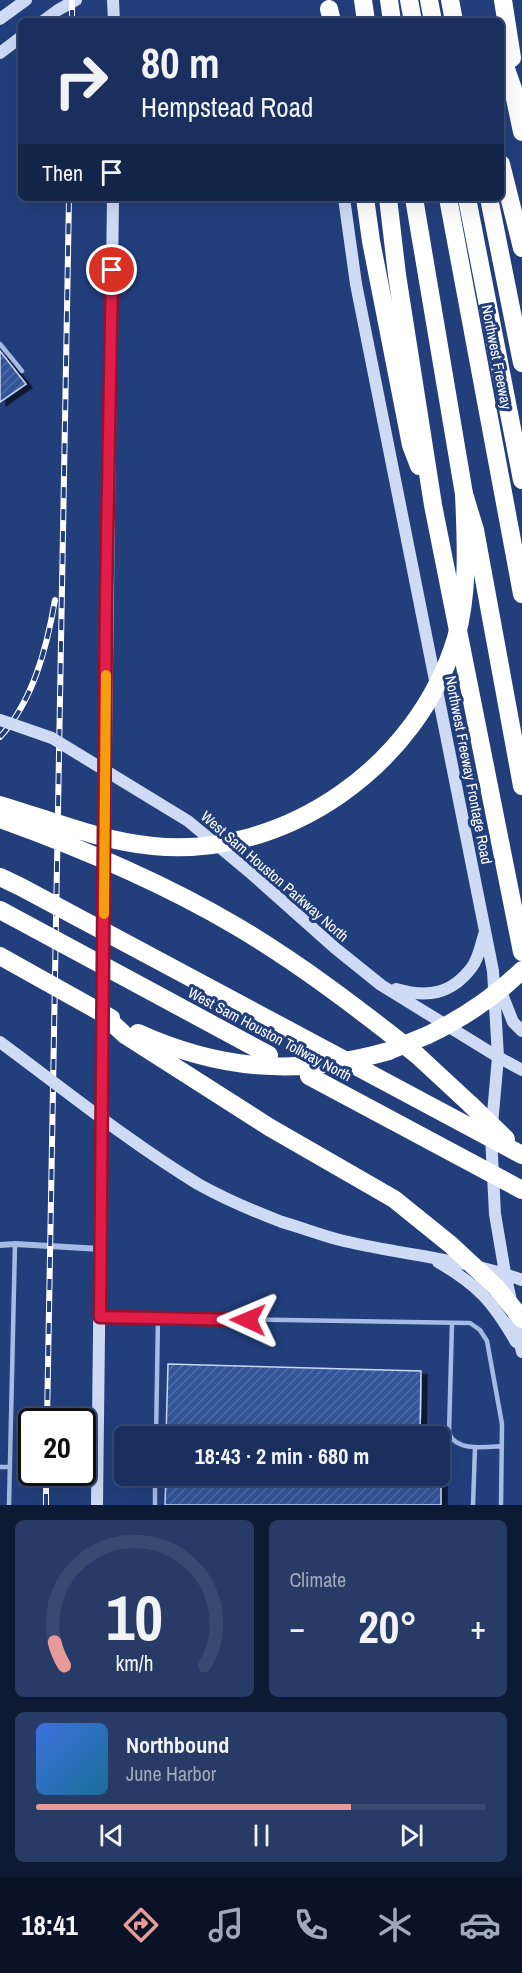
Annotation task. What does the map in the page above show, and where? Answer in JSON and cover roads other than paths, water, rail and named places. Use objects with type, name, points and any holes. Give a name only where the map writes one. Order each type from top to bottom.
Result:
[{"type":"highway","points":[[363,0],[366,18]]},
{"type":"highway","points":[[390,0],[392,18]]},
{"type":"highway","points":[[409,0],[412,18]]},
{"type":"highway","points":[[429,0],[432,18]]},
{"type":"highway","points":[[450,0],[453,18]]},
{"type":"highway","points":[[492,0],[495,18]]},
{"type":"highway","points":[[503,0],[513,64],[513,89]]},
{"type":"highway","points":[[504,60],[522,132]]},
{"type":"highway","points":[[504,176],[522,248]]},
{"type":"highway","points":[[364,201],[411,445],[433,505]]},
{"type":"highway","points":[[388,201],[397,275],[433,505],[522,952]]},
{"type":"highway","points":[[0,805],[119,841],[154,846],[191,847],[224,843],[268,831],[312,813],[346,791],[387,756],[417,720],[439,681],[456,638],[465,588],[466,542],[464,494],[415,201]]},
{"type":"highway","name":"Northwest Freeway","points":[[449,201],[522,594]]},
{"type":"highway","points":[[469,201],[522,480]]},
{"type":"highway","name":"Northwest Freeway","points":[[490,201],[522,363]]},
{"type":"highway","points":[[464,494],[475,530],[522,786]]},
{"type":"highway","points":[[0,819],[90,854],[183,897],[236,926],[297,965],[360,1009],[417,1055],[522,1155]]},
{"type":"highway","name":"West Sam Houston Tollway North","points":[[0,877],[522,1155]]},
{"type":"highway","name":"West Sam Houston Tollway North","points":[[0,910],[522,1190]]},
{"type":"highway","points":[[0,956],[157,1041],[197,1056],[219,1061],[282,1067],[326,1065],[369,1056],[428,1035],[484,1002],[522,970]]},
{"type":"highway","points":[[100,1012],[125,1035],[269,1126],[394,1199],[451,1245],[496,1287],[522,1319]]},
{"type":"main road","points":[[0,19],[26,0]]},
{"type":"main road","points":[[47,18],[76,0]]},
{"type":"main road","points":[[114,0],[114,18]]},
{"type":"main road","points":[[0,53],[18,40]]},
{"type":"main road","points":[[97,1505],[106,610],[113,201]]},
{"type":"main road","name":"Northwest Freeway Frontage Road","points":[[344,201],[357,284],[493,971],[498,1058],[491,1136],[492,1175],[495,1214],[505,1274],[522,1353]]},
{"type":"main road","name":"West Sam Houston Parkway North","points":[[0,720],[52,738],[188,821],[381,985],[498,1058],[522,1070]]},
{"type":"main road","points":[[381,985],[426,995],[455,984],[473,966],[486,931]]},
{"type":"main road","points":[[493,971],[513,1022],[522,1031]]},
{"type":"main road","points":[[0,1042],[155,1156],[200,1185],[240,1206],[282,1222],[345,1241],[426,1255],[522,1280]]},
{"type":"main road","points":[[426,1255],[463,1276],[487,1298],[502,1317],[522,1353]]},
{"type":"street","points":[[0,1245],[101,1249]]},
{"type":"lane","points":[[0,344],[22,371]]},
{"type":"lane","points":[[9,1505],[15,1244]]},
{"type":"lane","points":[[100,1317],[470,1323],[480,1330],[487,1341],[502,1424],[501,1505]]},
{"type":"lane","points":[[156,1426],[158,1318]]},
{"type":"lane","points":[[452,1323],[449,1433],[456,1443],[475,1448],[502,1446]]},
{"type":"lane","points":[[473,1505],[475,1448]]},
{"type":"lane","points":[[0,1467],[10,1467]]},
{"type":"lane","points":[[155,1486],[155,1505]]},
{"type":"railway","points":[[72,0],[72,18]]},
{"type":"railway","points":[[47,1408],[69,201]]},
{"type":"railway","points":[[0,737],[12,723],[37,673],[48,636],[55,600]]},
{"type":"railway","points":[[46,1486],[46,1505]]}]
